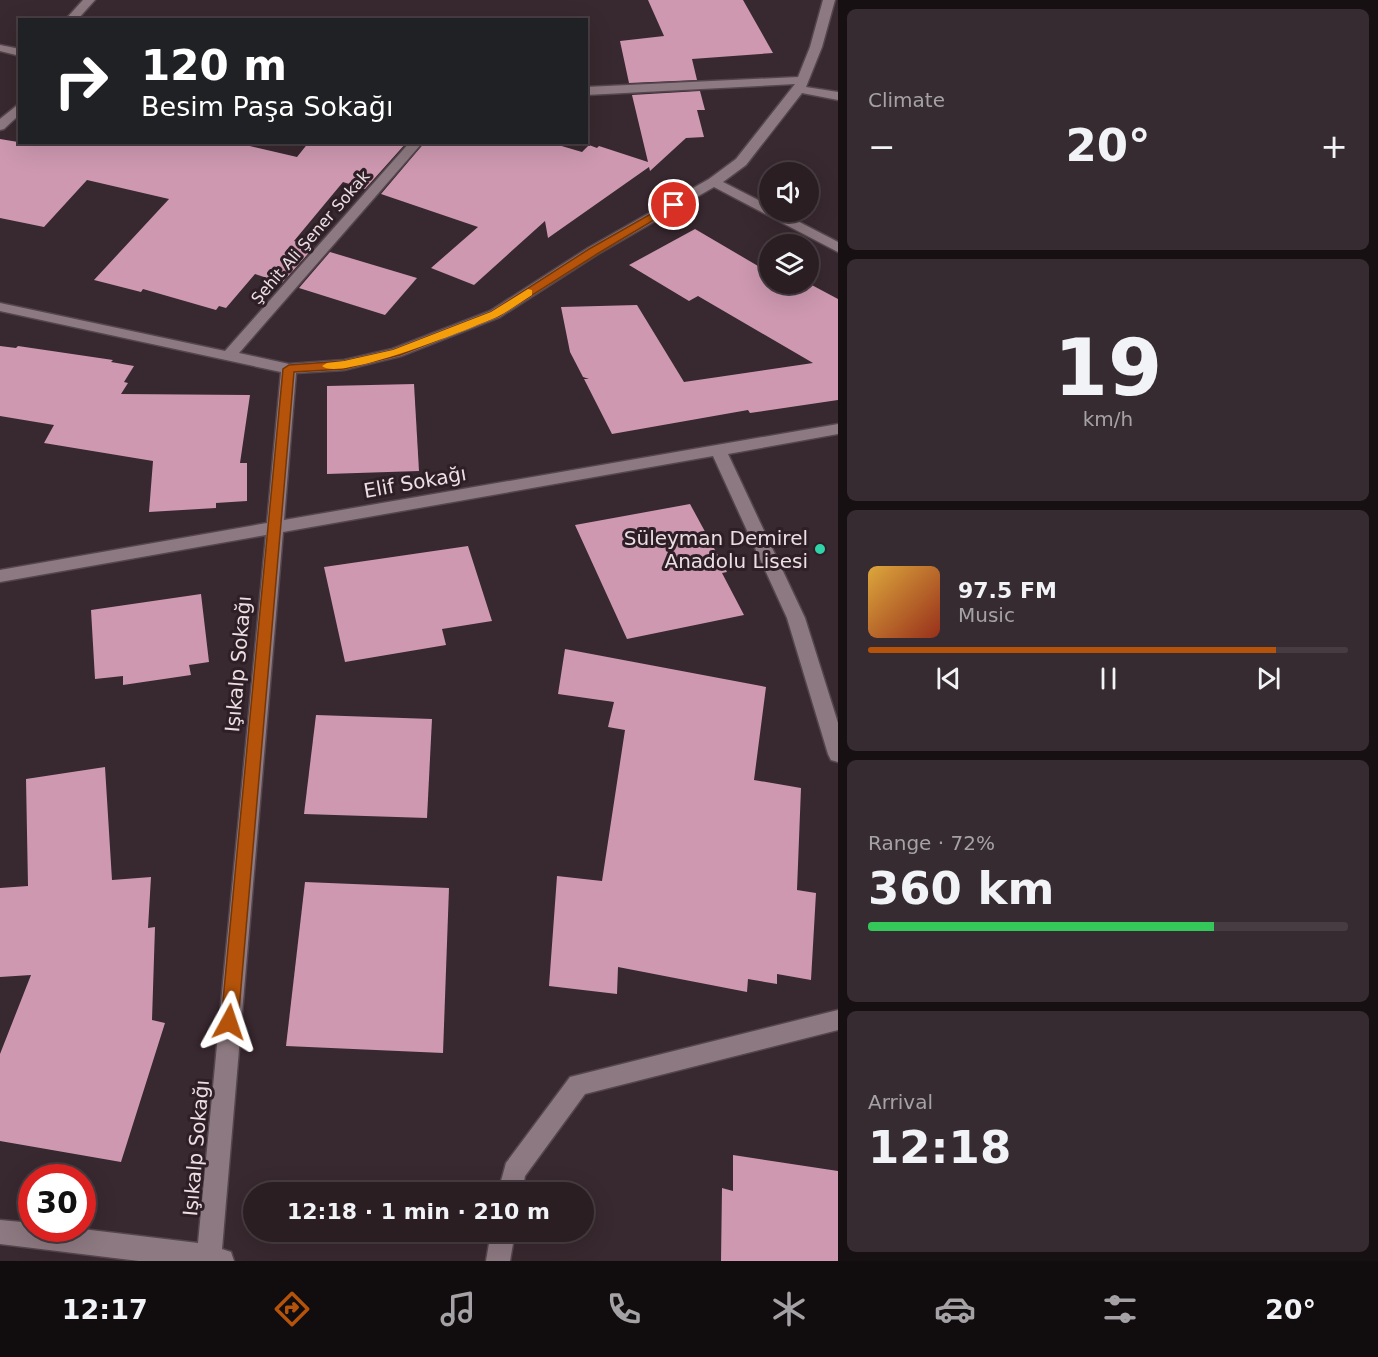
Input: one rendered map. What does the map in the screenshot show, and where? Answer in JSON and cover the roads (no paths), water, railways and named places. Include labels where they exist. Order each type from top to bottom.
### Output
[{"type":"street","points":[[72,18],[89,0]]},
{"type":"street","points":[[0,306],[289,369],[344,365],[396,353],[495,314],[593,251],[714,182],[741,162],[801,85],[816,47],[829,0]]},
{"type":"street","points":[[0,48],[18,52]]},
{"type":"street","points":[[588,91],[801,85],[838,96]]},
{"type":"street","points":[[0,126],[18,109]]},
{"type":"street","name":"Şehit Ali Şener Sokak","points":[[229,355],[415,144]]},
{"type":"street","points":[[714,182],[838,248]]},
{"type":"street","name":"Işıkalp Sokağı","points":[[215,1259],[273,528],[289,369]]},
{"type":"street","name":"Elif Sokağı","points":[[0,576],[838,429]]},
{"type":"street","points":[[718,450],[796,618],[838,754]]},
{"type":"street","points":[[512,1182],[514,1171],[578,1085],[838,1020]]},
{"type":"street","points":[[0,1232],[215,1259]]},
{"type":"street","points":[[498,1261],[501,1242]]},
{"type":"place","name":"Süleyman Demirel Anadolu Lisesi","points":[[820,549]]}]
